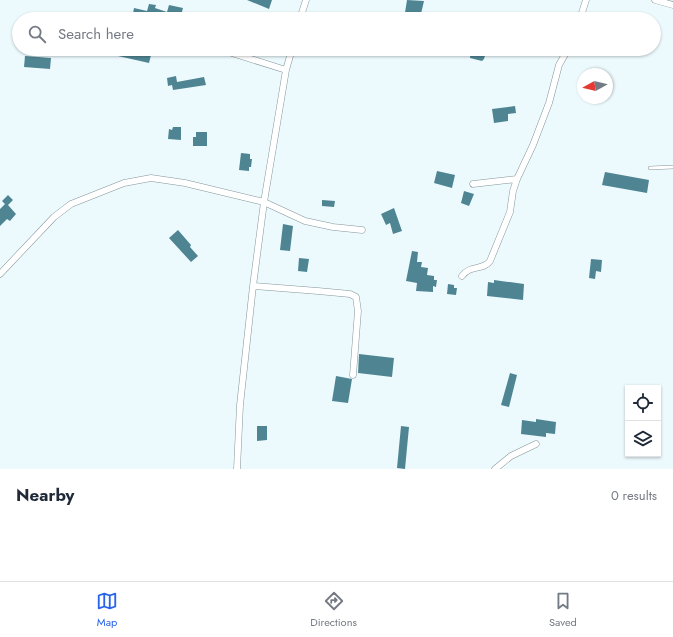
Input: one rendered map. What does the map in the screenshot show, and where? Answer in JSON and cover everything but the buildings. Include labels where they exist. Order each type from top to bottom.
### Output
[{"type":"street","points":[[302,12],[306,0]]},
{"type":"street","points":[[582,12],[586,0]]},
{"type":"street","points":[[655,0],[673,5]]},
{"type":"street","points":[[241,56],[286,70]]},
{"type":"street","points":[[237,469],[240,405],[253,286],[264,202],[286,70],[290,56]]},
{"type":"street","points":[[462,276],[471,268],[484,266],[490,261],[510,212],[513,191],[517,179],[533,145],[549,103],[559,65],[564,56]]},
{"type":"street","points":[[0,274],[61,211],[81,199],[124,183],[151,178],[185,183],[264,202],[305,221],[333,227],[362,230]]},
{"type":"street","points":[[473,184],[517,179]]},
{"type":"street","points":[[253,286],[350,294],[356,297],[358,310],[353,375]]},
{"type":"street","points":[[495,469],[511,456],[536,444]]},
{"type":"lane","points":[[650,168],[673,166]]}]
